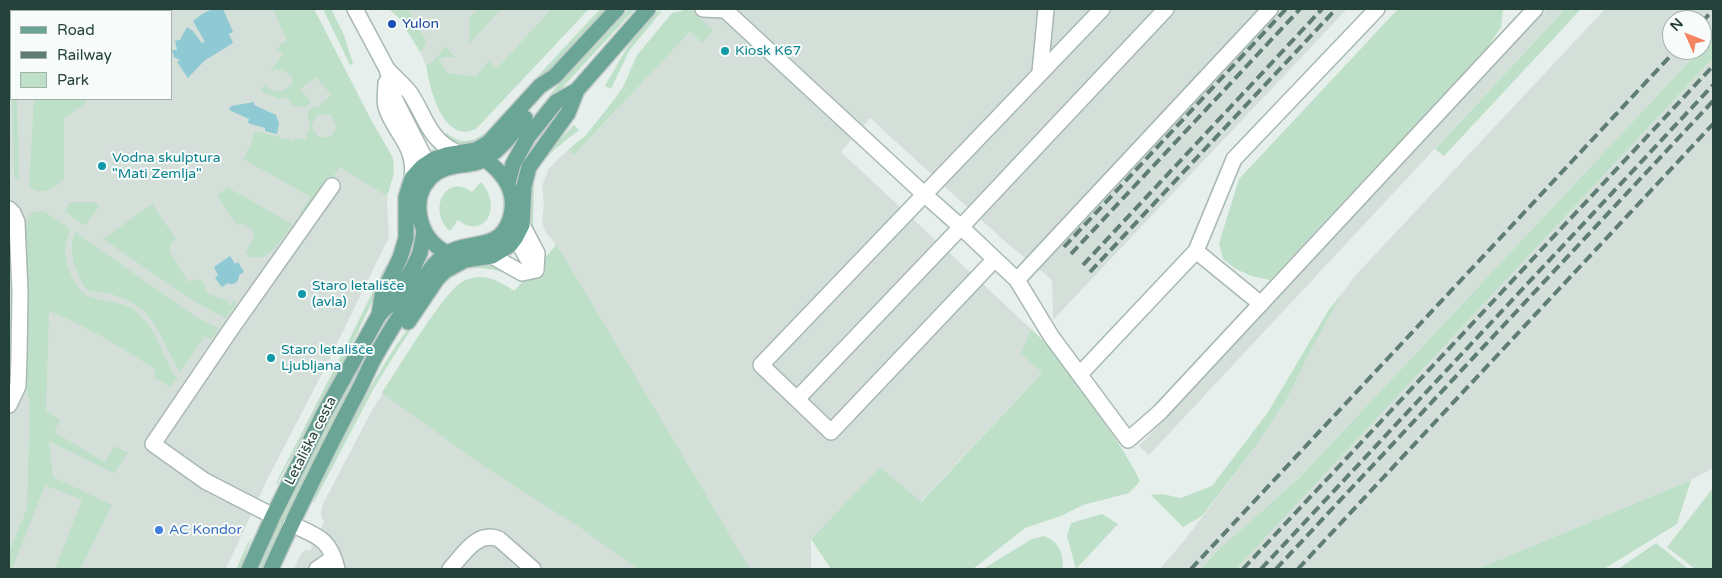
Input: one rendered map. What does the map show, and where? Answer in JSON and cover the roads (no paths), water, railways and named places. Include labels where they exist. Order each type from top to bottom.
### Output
[{"type":"main road","points":[[419,180],[447,168],[486,159],[504,143],[547,93],[556,76],[617,9]]},
{"type":"main road","points":[[508,183],[513,164],[528,137],[556,102],[577,90],[648,9]]},
{"type":"main road","points":[[426,164],[440,157],[481,148],[488,143],[540,86],[556,76]]},
{"type":"main road","points":[[515,229],[529,167],[568,113],[577,90]]},
{"type":"main road","points":[[464,152],[486,159],[501,173],[508,183],[515,229]]},
{"type":"main road","name":"Letališka cesta","points":[[379,315],[382,295],[404,247],[407,232],[406,196],[419,180],[423,186],[419,200],[419,213],[424,232],[434,244],[447,253],[465,260]]},
{"type":"main road","points":[[447,253],[487,244],[504,231],[515,229]]},
{"type":"main road","name":"Letališka cesta","points":[[356,397],[437,279],[455,264],[465,260],[492,256],[502,250],[515,229]]},
{"type":"main road","name":"Letališka cesta","points":[[249,569],[323,415],[379,315],[394,300],[414,266],[420,253],[424,232]]},
{"type":"main road","name":"Letališka cesta","points":[[271,569],[324,455],[356,397],[376,355],[427,274],[447,253]]},
{"type":"street","points":[[355,9],[387,69],[395,100],[417,141],[426,164],[419,180]]},
{"type":"street","points":[[703,9],[730,11],[1016,280],[1051,336],[1128,440],[1160,412],[1261,304],[1520,16],[1535,9]]},
{"type":"street","points":[[1040,72],[1046,9]]},
{"type":"street","points":[[995,259],[831,432],[761,366],[1102,9]]},
{"type":"street","points":[[796,399],[1166,9]]},
{"type":"street","points":[[1016,280],[1270,9]]},
{"type":"street","points":[[1080,374],[1196,251],[1234,159],[1377,9]]},
{"type":"street","points":[[387,69],[410,92],[436,139],[450,149],[464,152]]},
{"type":"street","points":[[387,69],[385,106],[408,147],[419,180]]},
{"type":"street","points":[[273,516],[205,481],[153,444],[332,186]]},
{"type":"street","points":[[9,208],[16,218],[18,227],[20,292],[18,386],[9,405]]},
{"type":"street","points":[[492,256],[522,273],[536,270],[515,229]]},
{"type":"street","points":[[1196,251],[1261,304]]},
{"type":"street","points":[[291,524],[324,540],[335,563],[317,569]]},
{"type":"street","points":[[450,569],[473,542],[483,537],[499,539],[533,569]]},
{"type":"water","points":[[213,9],[223,9],[233,32],[229,34],[233,43],[204,61],[188,78],[177,62],[180,60],[174,57],[172,50],[177,50],[175,41],[180,40],[187,27],[193,31],[202,43],[205,42],[193,21]]},
{"type":"water","points":[[254,102],[254,105],[276,115],[279,124],[277,134],[248,123],[249,119],[229,110],[231,106]]},
{"type":"water","points":[[230,256],[235,264],[238,262],[244,272],[239,275],[236,283],[228,283],[222,287],[215,278],[218,275],[214,267]]},
{"type":"railway","points":[[1064,247],[1286,9]]},
{"type":"railway","points":[[1071,254],[1300,9]]},
{"type":"railway","points":[[1083,265],[1322,9]]},
{"type":"railway","points":[[1090,272],[1336,9]]},
{"type":"railway","points":[[1191,569],[1667,60]]},
{"type":"railway","points":[[1243,569],[1713,66]]},
{"type":"railway","points":[[1261,569],[1713,85]]},
{"type":"railway","points":[[1276,569],[1713,101]]},
{"type":"railway","points":[[1298,569],[1713,124]]},
{"type":"place","name":"Yulon","points":[[392,24]]},
{"type":"place","name":"Kiosk K67","points":[[725,51]]},
{"type":"place","name":"Vodna skulptura \"Mati Zemlja\"","points":[[102,166]]},
{"type":"place","name":"Staro letališče (avla)","points":[[302,294]]},
{"type":"place","name":"Staro letališče Ljubljana","points":[[271,358]]},
{"type":"place","name":"AC Kondor","points":[[159,530]]}]
